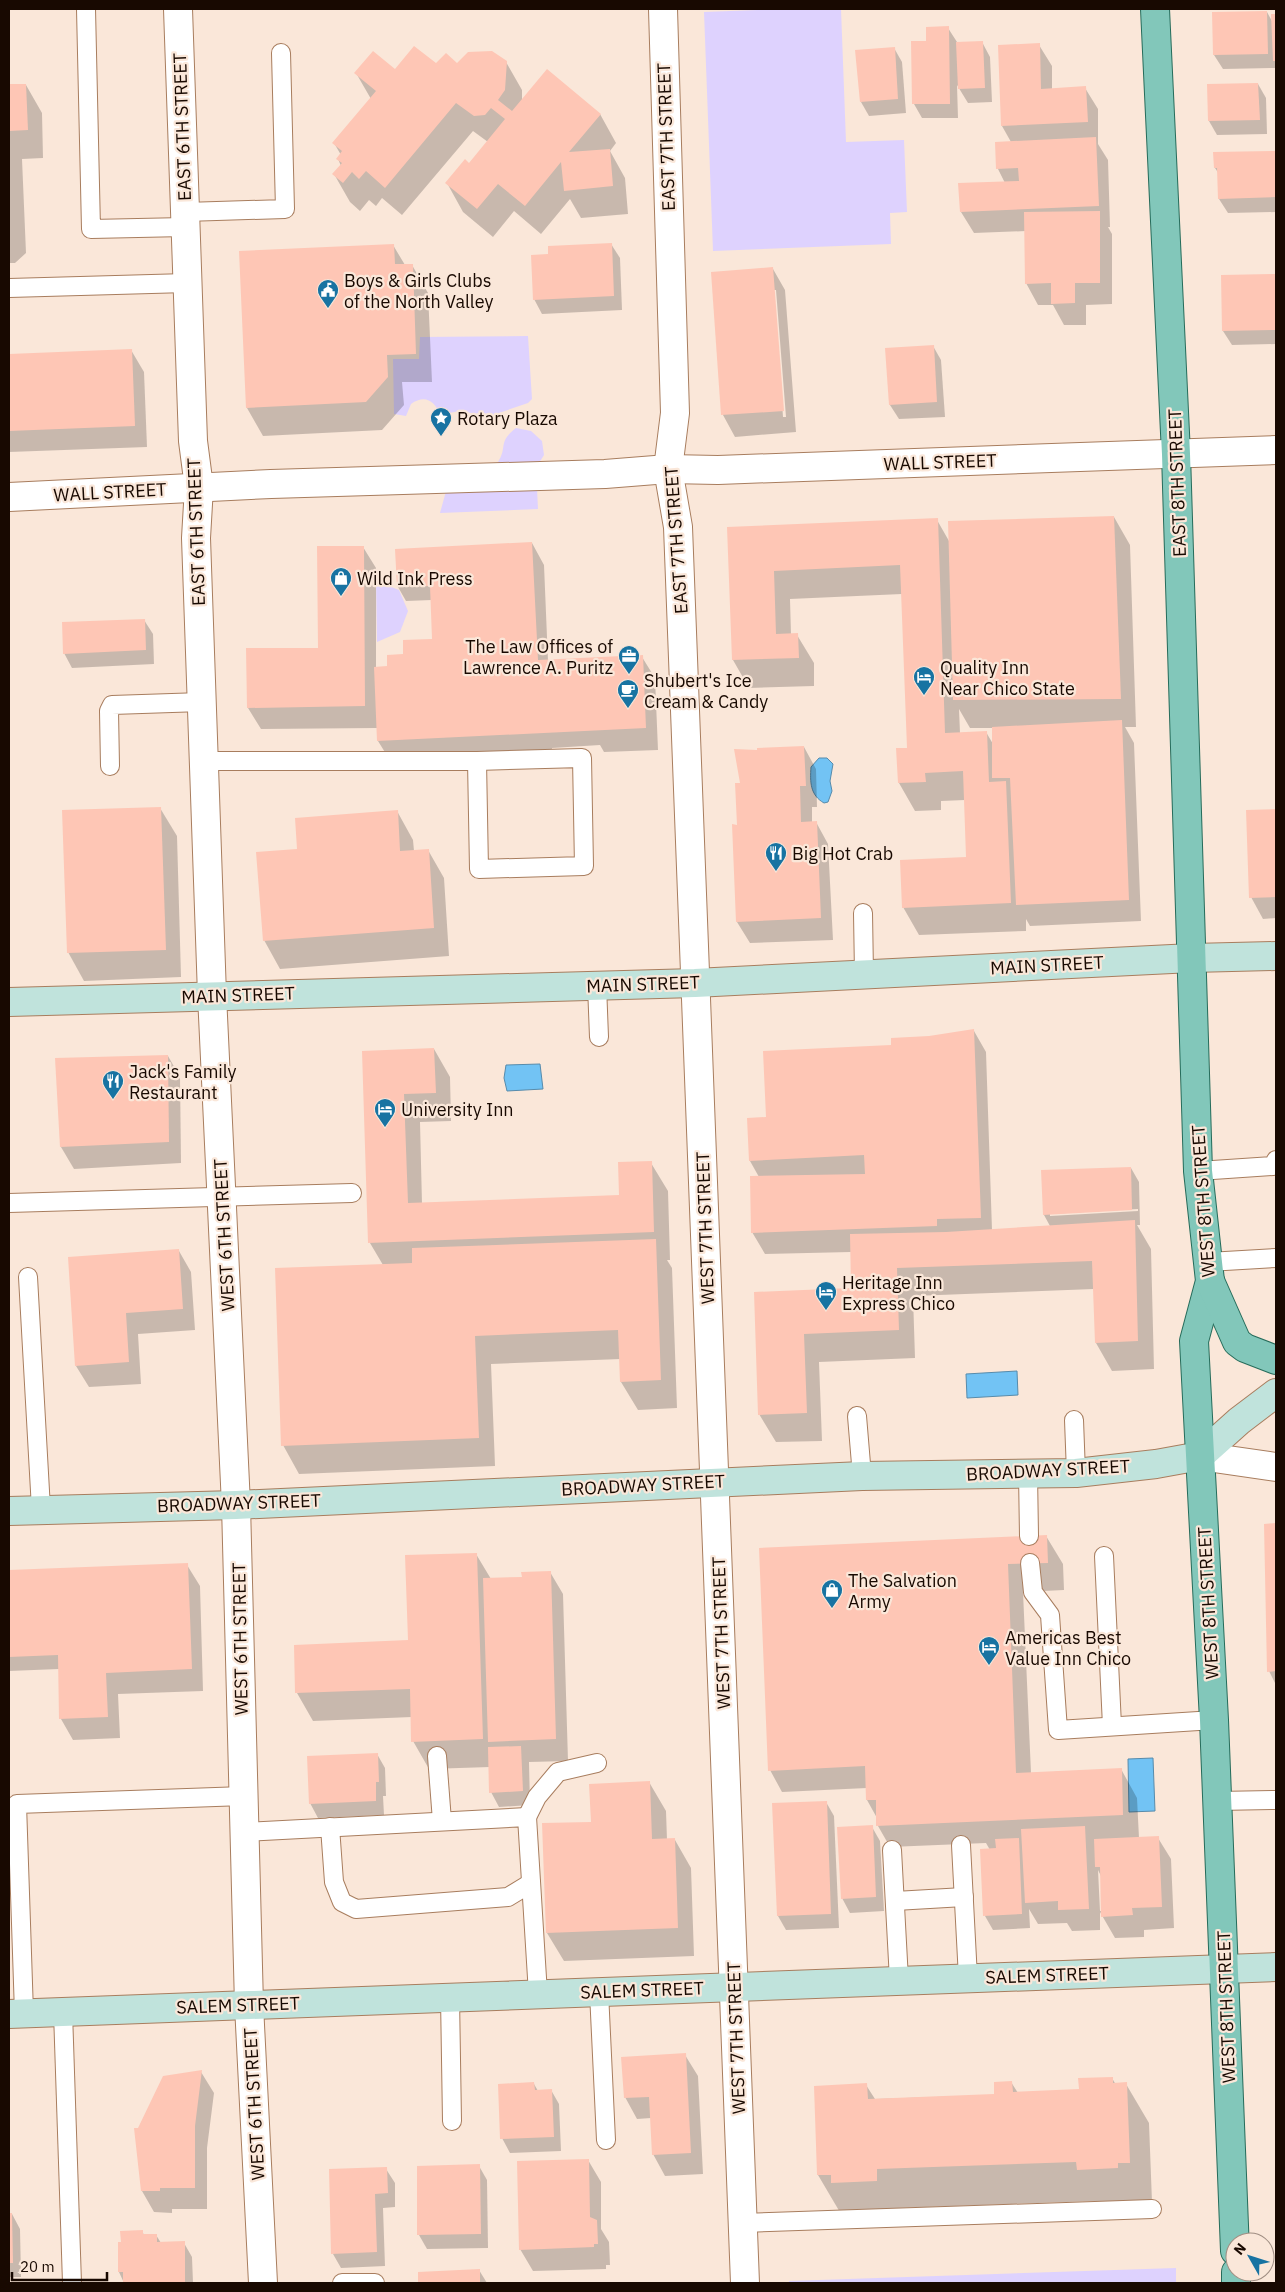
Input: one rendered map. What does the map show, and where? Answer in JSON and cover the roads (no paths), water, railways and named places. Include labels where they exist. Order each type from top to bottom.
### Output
[{"type":"main road","name":"EAST 8TH STREET","points":[[1155,9],[1176,454],[1192,958]]},
{"type":"main road","name":"MAIN STREET","points":[[9,1002],[695,982],[1192,958],[1276,956]]},
{"type":"main road","name":"WEST 8TH STREET","points":[[1192,958],[1198,1171],[1209,1272],[1194,1341],[1214,1720],[1234,2232]]},
{"type":"main road","points":[[1209,1272],[1237,1342],[1245,1348],[1276,1360]]},
{"type":"main road","points":[[1200,1456],[1239,1420],[1276,1393]]},
{"type":"main road","name":"BROADWAY STREET","points":[[9,1511],[236,1505],[862,1476],[1076,1473],[1156,1464],[1200,1456]]},
{"type":"main road","name":"SALEM STREET","points":[[17,2014],[1276,1967]]},
{"type":"street","name":"EAST 6TH STREET","points":[[178,9],[193,441],[199,487],[196,538],[212,995]]},
{"type":"street","name":"EAST 7TH STREET","points":[[662,9],[675,413],[668,469],[678,527],[695,982]]},
{"type":"street","name":"WALL STREET","points":[[9,497],[271,484],[605,474],[668,469],[718,470],[1276,450]]},
{"type":"street","name":"WEST 7TH STREET","points":[[695,982],[716,1482],[745,2283]]},
{"type":"street","name":"WEST 6TH STREET","points":[[212,995],[236,1505],[249,2005],[263,2283]]},
{"type":"street","name":"BROADWAY STREET","points":[[1200,1456],[1276,1467]]},
{"type":"lane","points":[[86,9],[91,229],[286,209],[281,53]]},
{"type":"lane","points":[[9,288],[188,283]]},
{"type":"lane","points":[[110,766],[109,711],[112,705],[202,702]]},
{"type":"lane","points":[[204,761],[477,761],[582,758],[584,866],[479,869],[477,761]]},
{"type":"lane","points":[[863,913],[864,974]]},
{"type":"lane","points":[[597,985],[599,1037]]},
{"type":"lane","points":[[1198,1171],[1273,1166],[1276,1160]]},
{"type":"lane","points":[[9,1203],[352,1193]]},
{"type":"lane","points":[[1209,1272],[1276,1258]]},
{"type":"lane","points":[[28,1277],[41,1509]]},
{"type":"lane","points":[[856,1416],[862,1476]]},
{"type":"lane","points":[[1074,1420],[1076,1473]]},
{"type":"lane","points":[[1028,1473],[1029,1536]]},
{"type":"lane","points":[[1104,1556],[1112,1726]]},
{"type":"lane","points":[[1030,1564],[1033,1592],[1050,1615],[1058,1730],[1214,1720]]},
{"type":"lane","points":[[437,1756],[442,1821]]},
{"type":"lane","points":[[538,1994],[527,1816],[537,1797],[558,1772],[597,1763]]},
{"type":"lane","points":[[17,2014],[18,1804],[244,1796]]},
{"type":"lane","points":[[1217,1801],[1276,1800]]},
{"type":"lane","points":[[245,1832],[527,1816]]},
{"type":"lane","points":[[330,1827],[334,1882],[342,1902],[356,1909],[508,1897],[531,1883]]},
{"type":"lane","points":[[961,1845],[968,1978]]},
{"type":"lane","points":[[892,1850],[899,1980]]},
{"type":"lane","points":[[895,1901],[964,1897]]},
{"type":"lane","points":[[599,1992],[606,2140]]},
{"type":"lane","points":[[450,1998],[452,2121]]},
{"type":"lane","points":[[62,2012],[72,2283]]},
{"type":"lane","points":[[743,2223],[1152,2209]]},
{"type":"lane","points":[[342,2283],[375,2283]]},
{"type":"water","points":[[819,758],[827,758],[833,764],[830,781],[832,791],[828,802],[824,803],[813,792],[811,783],[811,767]]},
{"type":"water","points":[[540,1064],[543,1089],[507,1091],[504,1078],[506,1065]]},
{"type":"water","points":[[1017,1371],[1018,1395],[967,1398],[966,1374]]},
{"type":"water","points":[[1153,1758],[1155,1811],[1129,1812],[1128,1759]]},
{"type":"place","name":"Boys & Girls Clubs of the North Valley","points":[[328,309]]},
{"type":"place","name":"Rotary Plaza","points":[[441,437]]},
{"type":"place","name":"Wild Ink Press","points":[[341,597]]},
{"type":"place","name":"The Law Offices of Lawrence A. Puritz","points":[[629,675]]},
{"type":"place","name":"Quality Inn Near Chico State","points":[[924,696]]},
{"type":"place","name":"Shubert's Ice Cream & Candy","points":[[628,709]]},
{"type":"place","name":"Big Hot Crab","points":[[776,872]]},
{"type":"place","name":"Jack's Family Restaurant","points":[[113,1100]]},
{"type":"place","name":"University Inn","points":[[385,1128]]},
{"type":"place","name":"Heritage Inn Express Chico","points":[[826,1311]]},
{"type":"place","name":"The Salvation Army","points":[[832,1609]]},
{"type":"place","name":"Americas Best Value Inn Chico","points":[[989,1666]]}]
